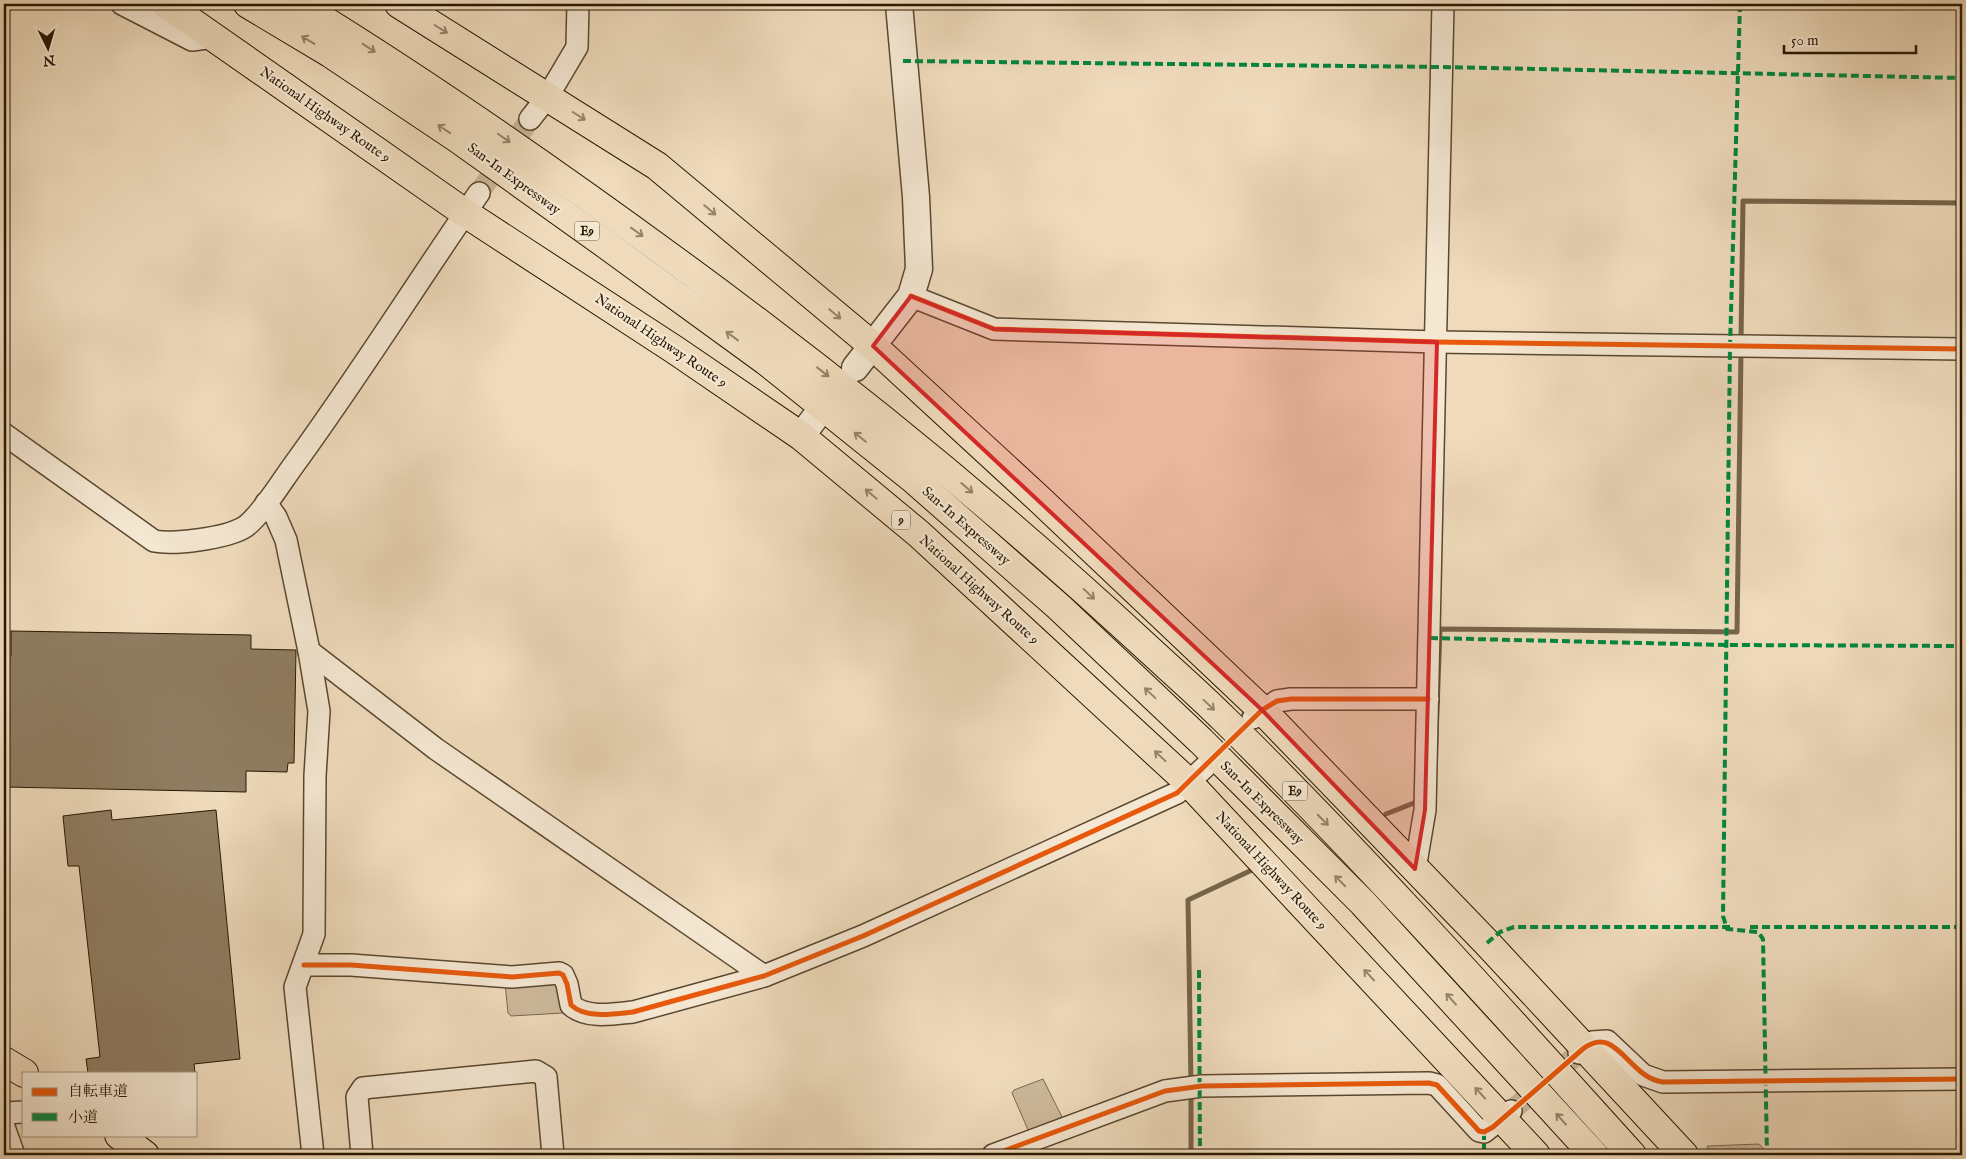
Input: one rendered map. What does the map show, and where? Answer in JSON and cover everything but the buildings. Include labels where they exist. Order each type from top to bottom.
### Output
[{"type":"highway","name":"National Highway Route 9","points":[[166,4],[472,203],[675,350],[808,427],[919,534],[1197,774],[1507,1115],[1536,1155]]},
{"type":"highway","name":"San-In Expressway","points":[[248,4],[330,53],[457,138],[766,361],[912,478],[1059,607],[1201,741],[1362,903],[1594,1155]]},
{"type":"highway","name":"San-In Expressway","points":[[298,4],[473,116],[620,220],[779,337],[930,456],[1078,584],[1223,718],[1379,876],[1632,1155]]},
{"type":"highway","points":[[400,4],[657,166],[873,346],[1038,498],[1415,868],[1581,1050],[1684,1155]]},
{"type":"highway","points":[[4,1061],[22,1072]]},
{"type":"highway","points":[[120,1136],[144,1155]]},
{"type":"street","points":[[122,4],[192,40],[214,36]]},
{"type":"street","points":[[530,119],[548,96],[577,47],[578,4]]},
{"type":"street","points":[[855,368],[912,296],[918,269],[919,246],[899,4]]},
{"type":"street","points":[[1415,868],[1425,810],[1437,342],[1443,4]]},
{"type":"street","points":[[4,434],[154,541],[165,543],[227,534],[245,527],[266,504],[336,408],[472,203]]},
{"type":"street","points":[[912,296],[994,329],[1437,342],[1962,348]]},
{"type":"street","points":[[266,504],[276,517],[286,540],[309,651],[319,711],[315,776],[314,934],[295,987],[313,1155]]},
{"type":"street","points":[[309,651],[436,749],[764,976]]},
{"type":"street","points":[[1257,714],[1277,702],[1291,699],[1428,700]]},
{"type":"street","points":[[304,965],[351,965],[512,977],[559,974],[565,979],[570,1002],[578,1012],[611,1014],[633,1012],[764,976],[863,936],[1177,792],[1197,774]]},
{"type":"street","points":[[1581,1050],[1592,1042],[1607,1041],[1643,1075],[1663,1082],[1962,1079]]},
{"type":"street","points":[[362,1155],[357,1097],[363,1088],[536,1071],[546,1077],[554,1155]]},
{"type":"street","points":[[993,1155],[1165,1091],[1202,1086],[1430,1083],[1437,1086],[1479,1130],[1489,1130],[1507,1115]]},
{"type":"street","points":[[4,1114],[22,1112]]},
{"type":"street","points":[[4,1128],[14,1155]]},
{"type":"highlighted area","points":[[911,296],[994,329],[1437,342],[1425,810],[1415,869],[1262,710],[873,346]]},
{"type":"shaded area","points":[[505,983],[562,984],[563,1013],[511,1016],[508,1013]]},
{"type":"shaded area","points":[[1043,1079],[1062,1117],[1029,1132],[1012,1093],[1014,1090]]},
{"type":"shaded area","points":[[1759,1144],[1764,1149],[1764,1155],[1711,1155],[1707,1146]]},
{"type":"waterway","points":[[1741,341],[1743,201],[1962,203]]},
{"type":"waterway","points":[[1434,791],[1440,629],[1737,632],[1741,352]]},
{"type":"waterway","points":[[1386,814],[1419,801]]},
{"type":"waterway","points":[[1191,1084],[1188,900],[1252,870]]},
{"type":"waterway","points":[[1191,1092],[1191,1155]]},
{"type":"tunnel","points":[[479,193],[530,119]]},
{"type":"tunnel","points":[[1511,1111],[1579,1053]]},
{"type":"marked path","points":[[1740,4],[1730,346],[1723,916],[1727,929],[1758,932],[1763,939],[1767,1155]]},
{"type":"marked path","points":[[903,61],[1442,67],[1962,78]]},
{"type":"marked path","points":[[1430,638],[1726,645],[1962,646]]},
{"type":"marked path","points":[[1487,943],[1500,932],[1514,927],[1730,927]]},
{"type":"marked path","points":[[1750,927],[1962,927]]},
{"type":"marked path","points":[[1199,970],[1200,1155]]},
{"type":"marked path","points":[[1484,1132],[1484,1155]]},
{"type":"cycle path","points":[[911,296],[994,329],[1437,342],[1962,349]]},
{"type":"cycle path","points":[[304,965],[351,965],[512,977],[559,973],[563,975],[567,984],[571,1005],[577,1009],[600,1015],[633,1012],[764,976],[863,936],[1177,793],[1262,710],[1277,701],[1291,699],[1428,699]]},
{"type":"cycle path","points":[[993,1155],[1165,1091],[1202,1086],[1429,1083],[1437,1085],[1479,1131],[1484,1132],[1493,1127],[1584,1048],[1595,1042],[1605,1043],[1614,1047],[1641,1072],[1663,1082],[1962,1079]]}]
